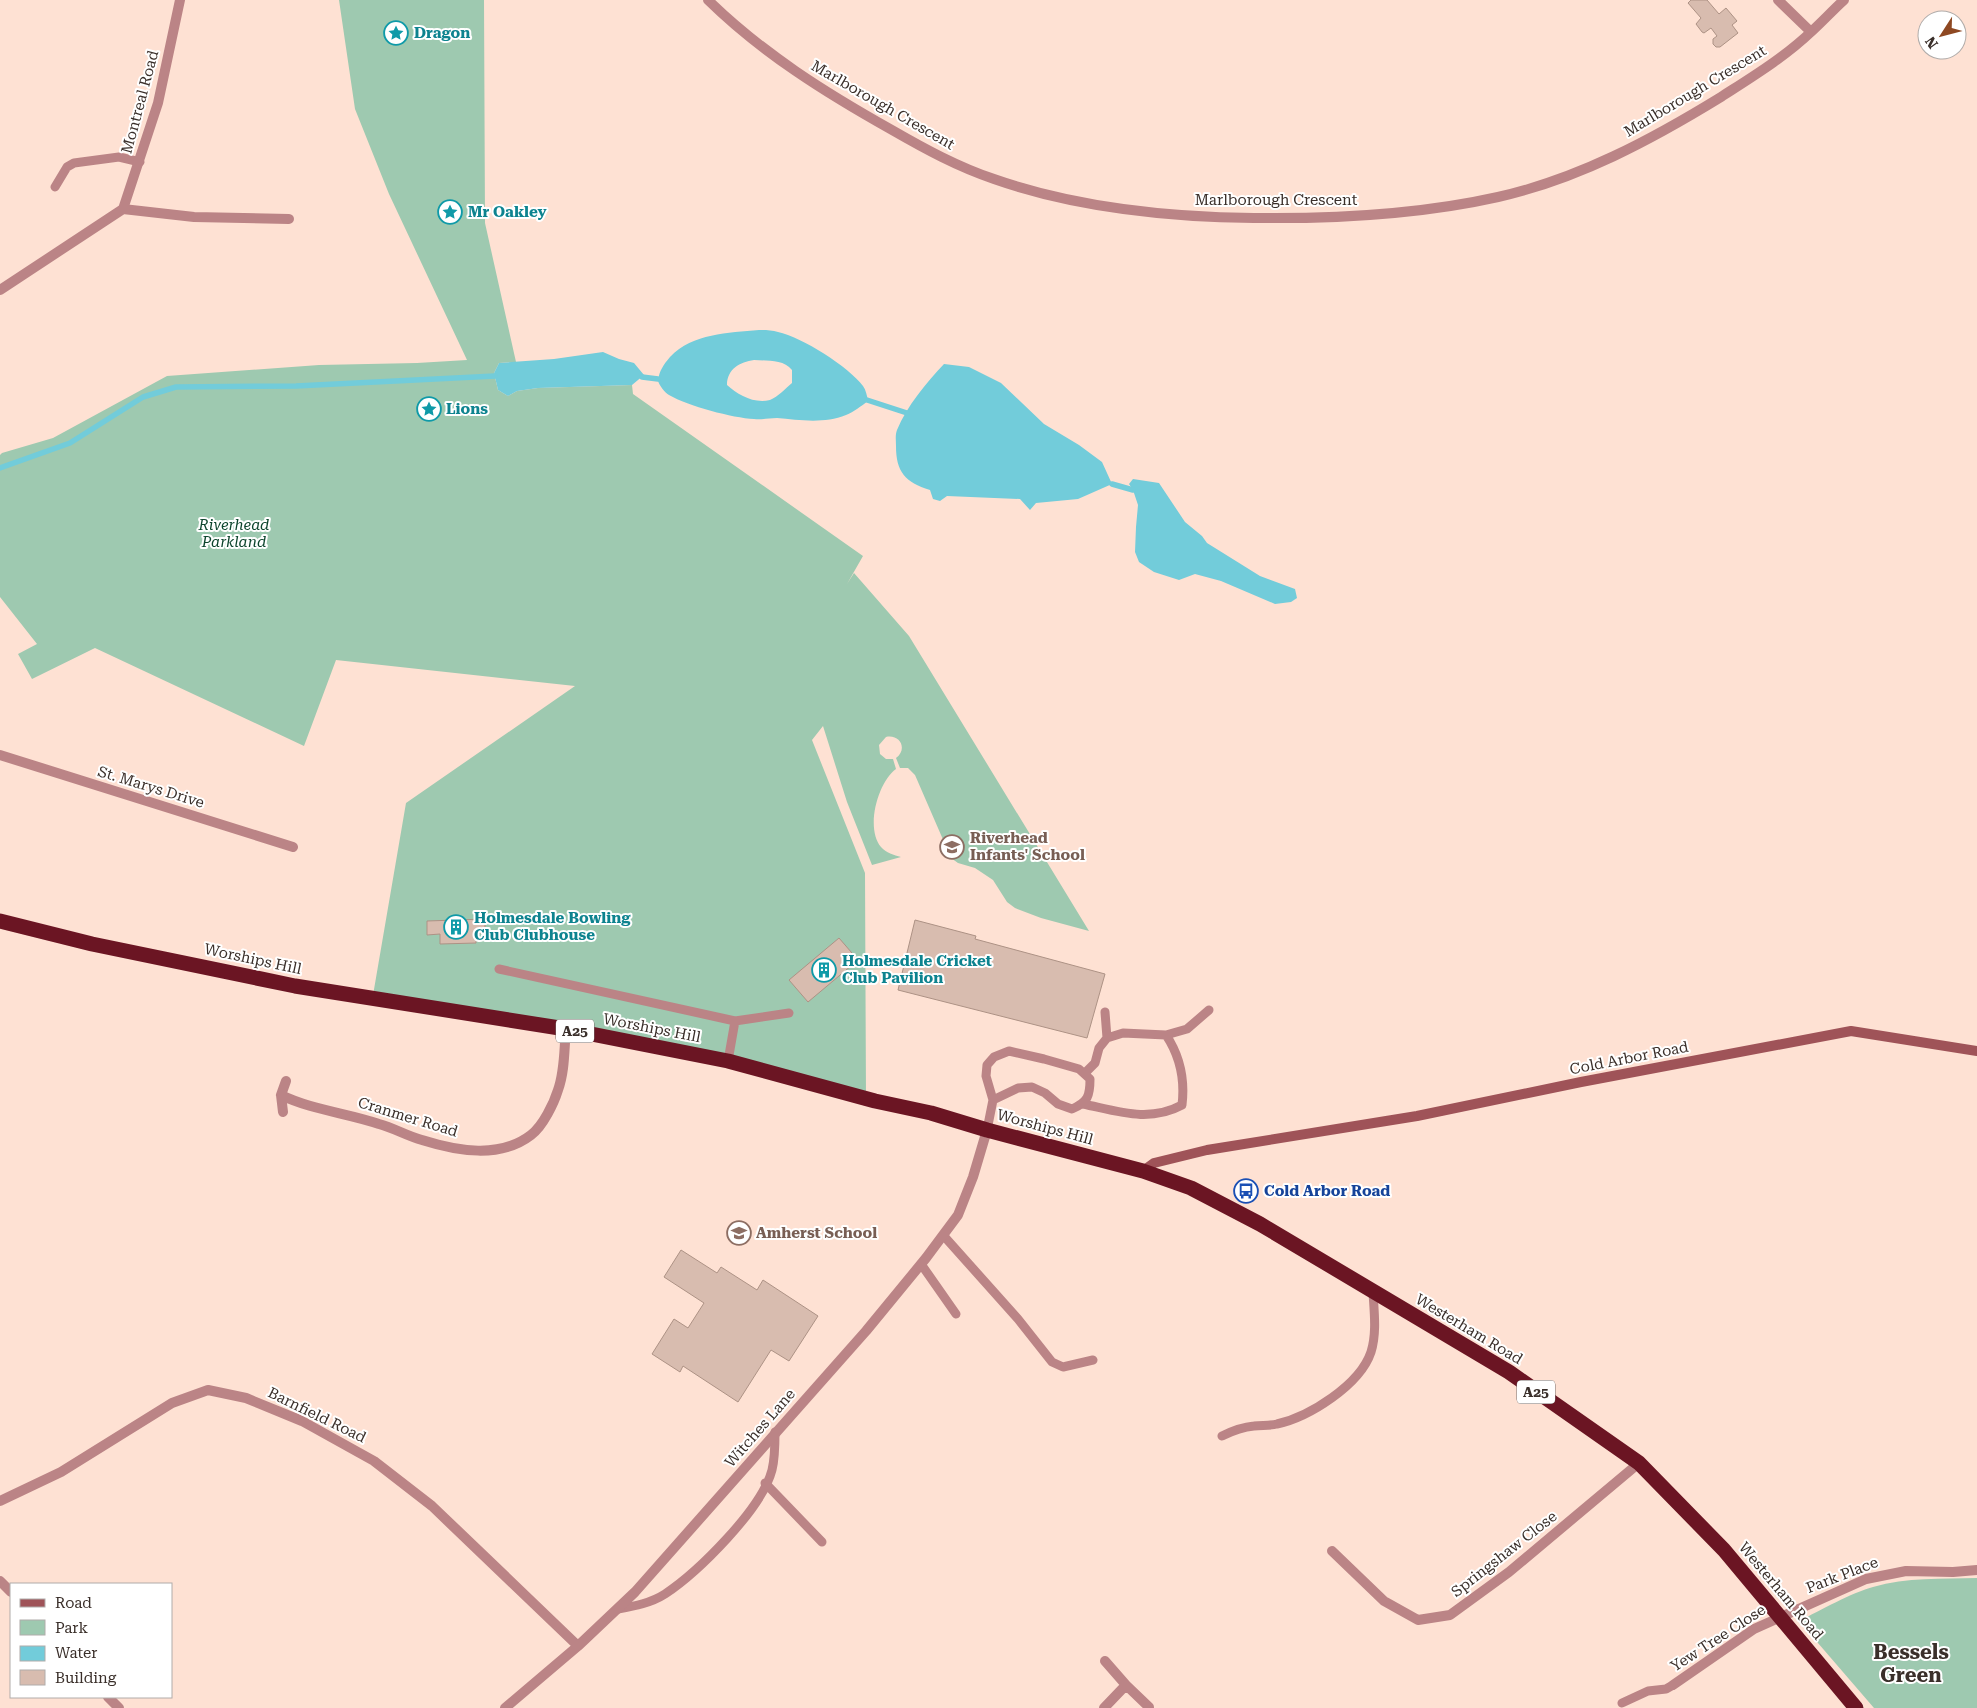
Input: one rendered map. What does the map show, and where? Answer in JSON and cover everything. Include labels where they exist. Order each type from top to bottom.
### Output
[{"type":"highway","name":"Worships Hill","points":[[0,921],[92,944],[295,986],[566,1029],[728,1061],[875,1101],[931,1113],[987,1130],[1143,1171]]},
{"type":"highway","name":"Westerham Road","points":[[1143,1171],[1190,1188],[1260,1224],[1508,1372],[1639,1463],[1724,1550],[1856,1708]]},
{"type":"main road","name":"Cold Arbor Road","points":[[1143,1171],[1154,1163],[1207,1150],[1417,1116],[1581,1082],[1851,1031],[1977,1051]]},
{"type":"street","name":"Montreal Road","points":[[123,209],[158,103],[180,0]]},
{"type":"street","name":"Marlborough Crescent","points":[[708,0],[729,21],[778,60],[808,80],[932,153],[964,168],[995,180],[1073,201],[1171,214],[1236,218],[1330,217],[1426,210],[1501,196],[1568,176],[1620,154],[1673,126],[1767,67],[1811,32],[1844,0]]},
{"type":"street","points":[[1778,0],[1811,32]]},
{"type":"street","points":[[0,290],[123,209],[194,217],[289,219]]},
{"type":"street","name":"St. Marys Drive","points":[[0,755],[293,847]]},
{"type":"street","name":"Cranmer Road","points":[[281,1095],[297,1103],[379,1123],[422,1140],[471,1151],[505,1148],[532,1134],[548,1114],[559,1088],[566,1029]]},
{"type":"street","points":[[283,1112],[281,1095],[286,1081]]},
{"type":"street","name":"Witches Lane","points":[[505,1708],[618,1609],[756,1457],[775,1432],[866,1331],[958,1215],[973,1177],[987,1130]]},
{"type":"street","name":"Barnfield Road","points":[[0,1501],[61,1472],[172,1402],[208,1390],[246,1398],[302,1421],[374,1461],[432,1506],[578,1646]]},
{"type":"street","name":"Springshaw Close","points":[[1332,1551],[1384,1601],[1418,1620],[1450,1615],[1509,1572],[1639,1463]]},
{"type":"street","name":"Park Place","points":[[1780,1616],[1866,1579],[1886,1574],[1906,1571],[1953,1572],[1977,1570]]},
{"type":"street","points":[[0,1581],[10,1591]]},
{"type":"street","name":"Yew Tree Close","points":[[1673,1685],[1754,1629],[1780,1616]]},
{"type":"street","points":[[1105,1661],[1149,1707]]},
{"type":"street","points":[[1104,1708],[1126,1685]]},
{"type":"street","points":[[109,1698],[119,1708]]},
{"type":"lane","points":[[55,187],[68,167],[74,163],[119,157],[140,162]]},
{"type":"lane","points":[[499,969],[735,1021],[789,1013]]},
{"type":"lane","points":[[1085,1073],[1095,1062],[1100,1048],[1107,1038],[1123,1033],[1166,1035],[1187,1029],[1209,1010]]},
{"type":"lane","points":[[1104,1012],[1107,1038]]},
{"type":"lane","points":[[728,1061],[735,1021]]},
{"type":"lane","points":[[1083,1104],[1130,1115],[1153,1115],[1182,1105],[1184,1089],[1181,1068],[1174,1047],[1166,1035]]},
{"type":"lane","points":[[987,1130],[993,1100],[986,1076],[987,1065],[994,1057],[1009,1051],[1044,1059],[1078,1069],[1090,1079],[1090,1093],[1083,1104],[1072,1109],[1058,1104],[1045,1093],[1032,1087],[1018,1088],[993,1100]]},
{"type":"lane","points":[[943,1235],[1018,1319],[1052,1362],[1063,1367],[1093,1360]]},
{"type":"lane","points":[[921,1264],[956,1314]]},
{"type":"lane","points":[[1222,1436],[1242,1427],[1276,1425],[1295,1419],[1314,1410],[1343,1389],[1363,1367],[1370,1354],[1374,1338],[1373,1292]]},
{"type":"lane","points":[[618,1609],[654,1600],[665,1594],[716,1551],[742,1520],[771,1472],[775,1432]]},
{"type":"lane","points":[[765,1483],[822,1542]]},
{"type":"lane","points":[[1622,1703],[1648,1691],[1666,1689],[1673,1685]]},
{"type":"green space","name":"Riverhead Parkland","points":[[339,0],[484,0],[485,223],[516,362],[499,363],[494,373],[498,390],[508,396],[517,391],[538,388],[632,385],[633,394],[863,556],[847,584],[854,573],[909,636],[1089,931],[1041,918],[1015,908],[1007,902],[993,880],[975,868],[958,863],[951,858],[915,775],[908,768],[900,768],[896,758],[900,754],[901,743],[891,737],[886,737],[879,745],[880,754],[886,759],[893,759],[896,769],[890,775],[879,794],[874,817],[874,829],[876,839],[881,847],[893,855],[901,857],[872,865],[847,802],[823,726],[812,740],[865,873],[866,1101],[719,1059],[372,1001],[406,803],[575,686],[336,660],[304,746],[95,648],[32,679],[18,654],[37,644],[0,597],[0,455],[2,453],[53,438],[167,376],[319,365],[467,360],[389,194],[355,109]]},
{"type":"green space","name":"Bessels Green","points":[[1977,1578],[1977,1708],[1874,1708],[1799,1621],[1855,1593],[1873,1587],[1925,1579]]},
{"type":"water","points":[[761,330],[776,331],[812,346],[856,378],[864,388],[868,401],[849,414],[829,420],[757,419],[735,416],[699,407],[669,395],[661,387],[658,381],[664,365],[679,349],[689,343],[711,336]],"holes":[[[754,360],[779,362],[788,366],[792,370],[792,383],[779,395],[764,401],[747,398],[727,385],[729,375],[735,367]]]},
{"type":"water","points":[[603,352],[634,363],[644,375],[632,385],[538,388],[517,391],[508,396],[498,390],[494,373],[499,363],[554,359]]},
{"type":"water","points":[[944,364],[969,367],[1001,383],[1044,424],[1079,445],[1102,462],[1112,484],[1078,499],[1036,503],[1030,510],[1020,499],[947,496],[940,501],[933,499],[930,490],[908,479],[900,469],[896,455],[896,436],[901,421],[912,404]]},
{"type":"water","points":[[1133,479],[1159,483],[1185,522],[1202,536],[1207,543],[1260,576],[1295,589],[1297,598],[1291,602],[1275,604],[1221,581],[1195,574],[1179,580],[1154,572],[1139,562],[1135,552],[1138,505],[1129,484]]},
{"type":"building","points":[[1691,0],[1707,0],[1719,14],[1726,8],[1737,21],[1732,25],[1738,33],[1720,47],[1716,47],[1713,44],[1713,39],[1717,36],[1711,28],[1704,33],[1696,24],[1701,18],[1688,3]]},
{"type":"building","name":"Holmesdale Bowling Club Clubhouse","points":[[485,919],[485,933],[476,934],[476,943],[440,944],[440,934],[427,935],[427,921]]},
{"type":"building","points":[[915,920],[976,936],[975,939],[1105,974],[1087,1038],[898,990]]},
{"type":"building","name":"Holmesdale Cricket Club Pavilion","points":[[839,938],[858,960],[808,1002],[789,980]]},
{"type":"building","name":"Amherst School","points":[[681,1250],[717,1273],[721,1267],[757,1290],[763,1280],[818,1316],[789,1361],[771,1350],[738,1402],[683,1366],[680,1372],[652,1354],[674,1319],[688,1328],[704,1303],[664,1277]]},
{"type":"waterway","points":[[0,468],[70,443],[143,397],[176,387],[296,386],[495,376]]},
{"type":"waterway","points":[[642,377],[658,379]]},
{"type":"waterway","points":[[867,400],[907,413]]},
{"type":"waterway","points":[[1112,484],[1133,490]]},
{"type":"place","name":"Dragon","points":[[396,33]]},
{"type":"place","name":"Mr Oakley","points":[[450,212]]},
{"type":"place","name":"Lions","points":[[429,409]]},
{"type":"place","name":"Riverhead Infants' School","points":[[952,847]]},
{"type":"place","name":"Holmesdale Bowling Club Clubhouse","points":[[456,927]]},
{"type":"place","name":"Holmesdale Cricket Club Pavilion","points":[[824,970]]},
{"type":"place","name":"Cold Arbor Road","points":[[1246,1191]]},
{"type":"place","name":"Amherst School","points":[[739,1233]]},
{"type":"district","name":"Bessels Green","points":[[1911,1664]]}]
